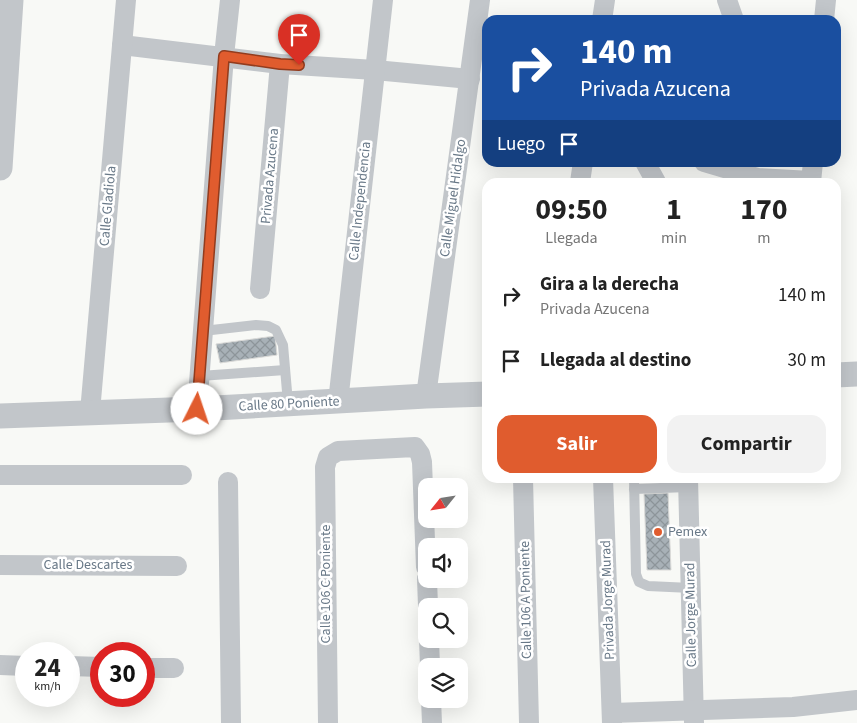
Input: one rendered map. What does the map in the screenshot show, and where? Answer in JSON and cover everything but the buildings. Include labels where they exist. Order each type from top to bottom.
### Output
[{"type":"street","points":[[0,157],[4,46],[12,0]]},
{"type":"street","name":"Calle Gladiola","points":[[90,412],[126,0]]},
{"type":"street","points":[[197,409],[230,0]]},
{"type":"street","name":"Calle Independencia","points":[[338,402],[382,0]]},
{"type":"street","name":"Calle Miguel Hidalgo","points":[[426,396],[476,72],[480,0]]},
{"type":"street","points":[[603,15],[605,0]]},
{"type":"street","points":[[727,0],[732,15]]},
{"type":"street","points":[[824,15],[826,0]]},
{"type":"street","points":[[122,45],[280,64],[375,70],[476,72]]},
{"type":"street","name":"Privada Azucena","points":[[260,289],[280,64]]},
{"type":"street","points":[[719,167],[751,178]]},
{"type":"street","points":[[779,178],[812,175]]},
{"type":"street","points":[[841,376],[857,374]]},
{"type":"street","name":"Calle 80 Poniente","points":[[0,416],[197,409],[482,394]]},
{"type":"street","name":"Calle 106 C Poniente","points":[[328,723],[325,467],[328,457],[338,451],[415,447],[420,454],[422,462],[425,538]]},
{"type":"street","points":[[0,475],[182,475]]},
{"type":"street","points":[[228,482],[231,723]]},
{"type":"street","name":"Calle 106 A Poniente","points":[[523,483],[529,723]]},
{"type":"street","name":"Privada Jorge Murad","points":[[603,483],[612,718]]},
{"type":"street","name":"Calle Jorge Murad","points":[[688,483],[694,717]]},
{"type":"street","name":"Calle Descartes","points":[[0,565],[177,566]]},
{"type":"street","points":[[0,665],[15,666]]},
{"type":"street","points":[[155,668],[174,668]]},
{"type":"street","points":[[612,718],[793,715],[857,700]]},
{"type":"street","points":[[431,708],[432,723]]},
{"type":"lane","points":[[203,331],[256,325],[268,326],[276,330],[283,345],[288,404]]},
{"type":"lane","points":[[200,376],[285,370]]},
{"type":"lane","points":[[634,483],[636,574],[639,582],[648,586],[691,588]]},
{"type":"lane","points":[[634,489],[680,483]]},
{"type":"place","name":"Pemex","points":[[658,532]]},
{"type":"route","points":[[197,409],[224,56],[299,65]]}]
